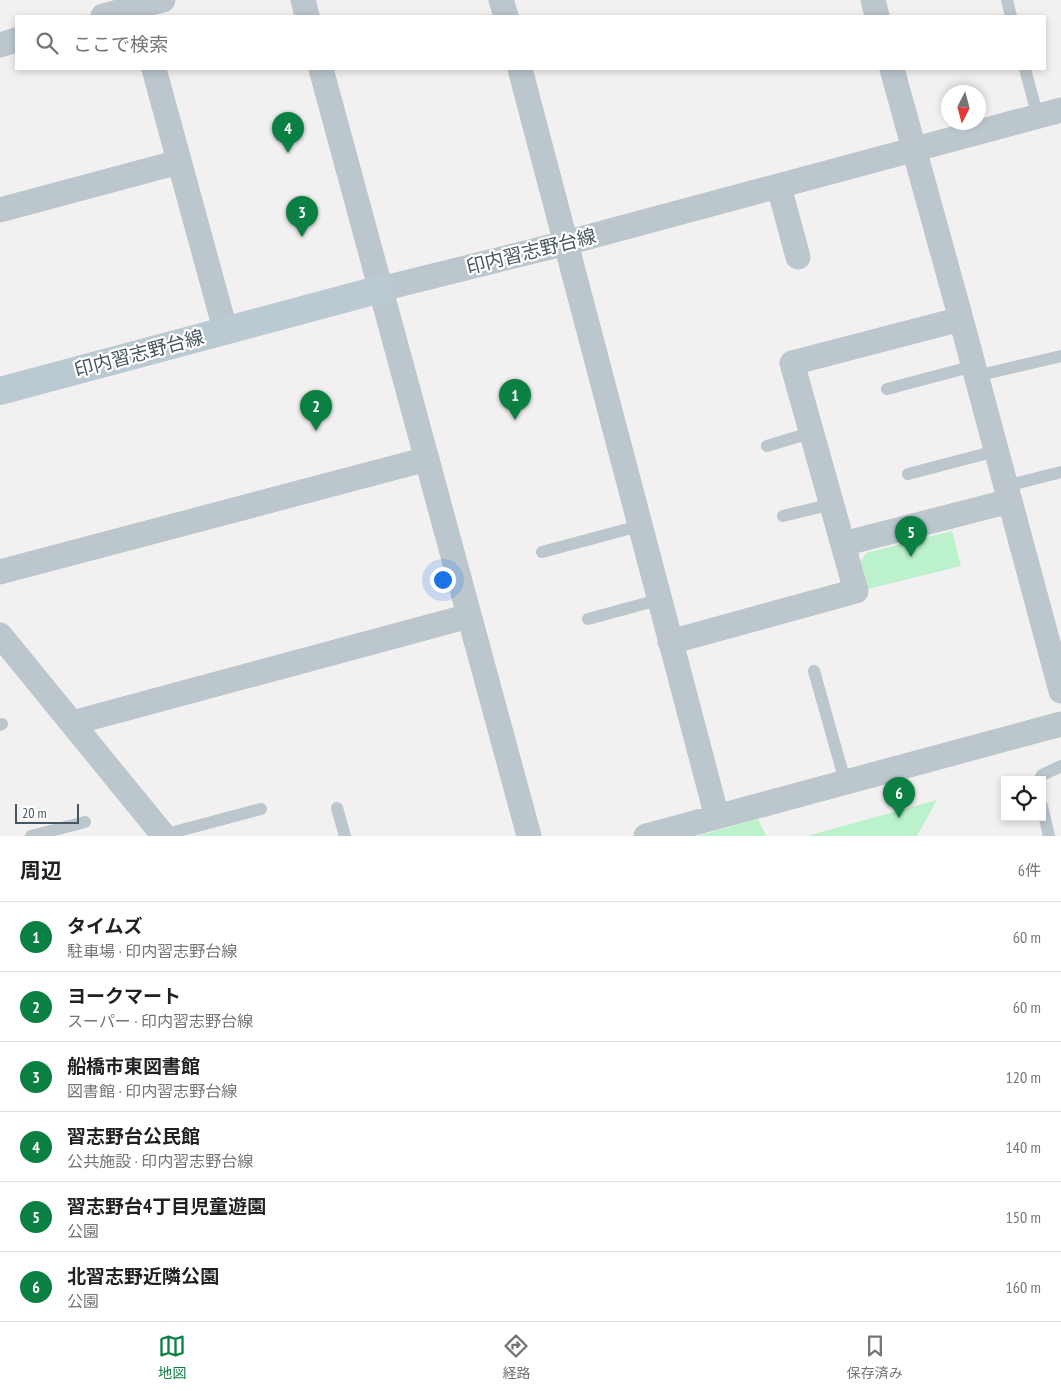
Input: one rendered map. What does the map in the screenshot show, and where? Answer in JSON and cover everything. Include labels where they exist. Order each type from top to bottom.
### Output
[{"type":"street","points":[[107,15],[163,0]]},
{"type":"street","points":[[303,0],[307,15]]},
{"type":"street","points":[[501,0],[506,15]]},
{"type":"street","points":[[873,0],[878,15]]},
{"type":"street","points":[[0,45],[15,40]]},
{"type":"street","points":[[154,70],[224,329]]},
{"type":"street","points":[[321,70],[529,836]]},
{"type":"street","points":[[520,70],[658,600],[717,817]]},
{"type":"street","points":[[892,70],[1061,691]]},
{"type":"street","name":"印内習志野台線","points":[[0,390],[224,329],[566,243],[1049,114]]},
{"type":"street","points":[[0,210],[179,162]]},
{"type":"street","points":[[779,187],[798,257]]},
{"type":"street","points":[[670,642],[856,591],[792,362],[961,319]]},
{"type":"street","points":[[0,572],[427,459]]},
{"type":"street","points":[[843,544],[1008,494]]},
{"type":"street","points":[[72,723],[469,616]]},
{"type":"street","points":[[0,635],[164,835]]},
{"type":"street","points":[[646,836],[1061,724]]},
{"type":"lane","points":[[1007,0],[1011,15]]},
{"type":"lane","points":[[1026,70],[1049,114]]},
{"type":"lane","points":[[887,389],[1061,356]]},
{"type":"lane","points":[[767,446],[813,432]]},
{"type":"lane","points":[[908,474],[996,451]]},
{"type":"lane","points":[[1008,494],[1061,472]]},
{"type":"lane","points":[[783,516],[832,504]]},
{"type":"lane","points":[[542,552],[639,526]]},
{"type":"lane","points":[[588,619],[658,600]]},
{"type":"lane","points":[[814,671],[845,781]]},
{"type":"lane","points":[[1041,776],[1061,766]]},
{"type":"lane","points":[[337,808],[345,836]]},
{"type":"lane","points":[[164,835],[261,809]]},
{"type":"lane","points":[[1046,821],[1049,836]]},
{"type":"lane","points":[[31,836],[85,822]]},
{"type":"green space","points":[[952,531],[961,566],[868,589],[861,561],[866,553]]},
{"type":"green space","points":[[937,800],[917,836],[807,836]]},
{"type":"green space","points":[[758,819],[766,836],[697,836]]},
{"type":"place","name":"習志野台公民館","points":[[288,153]]},
{"type":"place","name":"船橋市東図書館","points":[[302,237]]},
{"type":"place","name":"タイムズ","points":[[515,420]]},
{"type":"place","name":"ヨークマート","points":[[316,431]]},
{"type":"place","name":"習志野台4丁目児童遊園","points":[[911,557]]},
{"type":"place","name":"北習志野近隣公園","points":[[899,818]]}]
